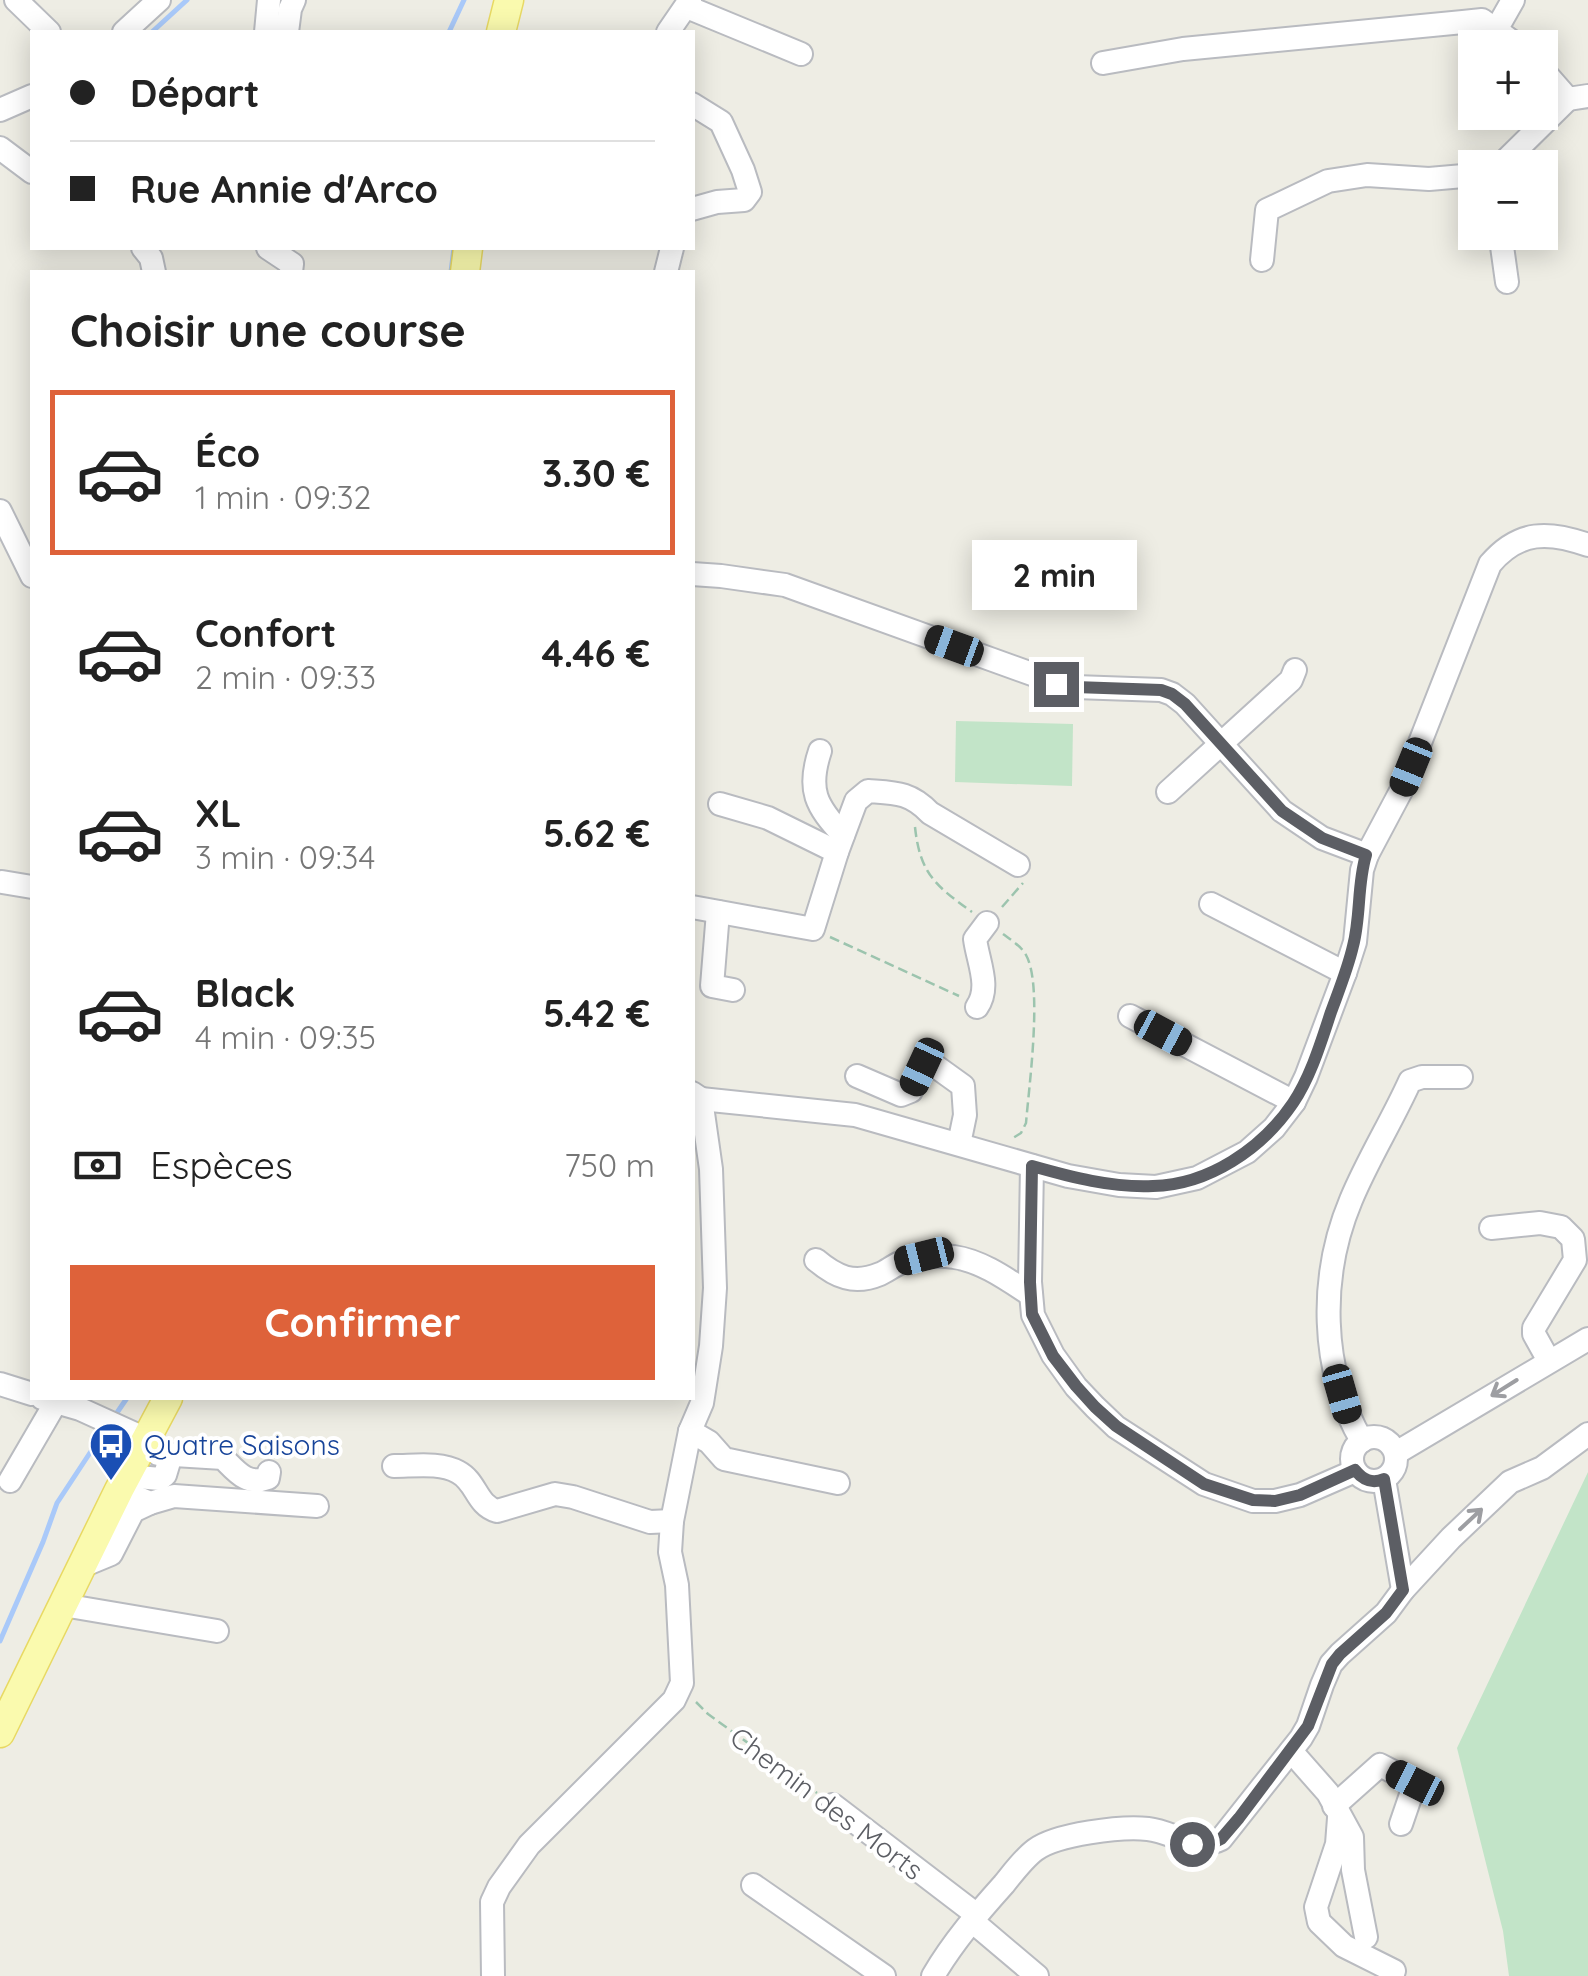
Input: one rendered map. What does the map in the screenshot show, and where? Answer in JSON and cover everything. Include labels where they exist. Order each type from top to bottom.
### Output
[{"type":"main road","points":[[501,30],[509,0]]},
{"type":"main road","points":[[0,1733],[123,1483],[149,1444],[167,1400]]},
{"type":"street","points":[[16,0],[47,30]]},
{"type":"street","points":[[126,30],[159,0]]},
{"type":"street","points":[[266,30],[269,0]]},
{"type":"street","points":[[287,30],[294,0]]},
{"type":"street","points":[[1468,0],[1496,30]]},
{"type":"street","points":[[1103,63],[1183,49],[1489,25],[1514,0]]},
{"type":"street","points":[[669,30],[688,3],[801,54]]},
{"type":"street","points":[[1519,150],[1578,98],[1558,81]]},
{"type":"street","points":[[0,110],[30,97]]},
{"type":"street","points":[[695,106],[720,122],[750,192],[744,200],[695,208]]},
{"type":"street","points":[[0,148],[30,170]]},
{"type":"street","points":[[1262,260],[1266,210],[1328,181],[1367,175],[1458,176]]},
{"type":"street","points":[[271,250],[292,264],[291,270]]},
{"type":"street","points":[[1503,250],[1507,282]]},
{"type":"street","points":[[0,511],[30,572]]},
{"type":"street","points":[[493,1976],[492,1902],[498,1887],[529,1845],[674,1700],[681,1686],[677,1585],[670,1552],[672,1521],[690,1431],[702,1403],[715,1288],[711,1168],[697,1096],[855,1115],[1068,1176],[1119,1186],[1156,1186],[1197,1178],[1248,1152],[1274,1128],[1294,1102],[1306,1077],[1354,942],[1366,855],[1402,791],[1490,564],[1513,542],[1537,536],[1558,535],[1588,545]]},
{"type":"street","points":[[695,574],[785,585],[1056,684],[1161,690],[1172,694],[1282,811],[1322,838],[1366,855]]},
{"type":"street","points":[[1168,792],[1291,680],[1294,670]]},
{"type":"street","points":[[820,751],[814,768],[814,791],[817,804],[840,844]]},
{"type":"street","points":[[919,801],[926,778]]},
{"type":"street","points":[[695,908],[814,929],[856,801],[868,791],[906,794],[930,813],[1018,865]]},
{"type":"street","points":[[720,804],[840,844]]},
{"type":"street","points":[[2,882],[30,887]]},
{"type":"street","points":[[1211,904],[1345,974]]},
{"type":"street","points":[[718,912],[712,986],[733,990]]},
{"type":"street","points":[[967,1002],[983,999],[985,984],[976,940],[987,923]]},
{"type":"street","points":[[1130,1016],[1294,1102]]},
{"type":"street","points":[[858,1076],[901,1094],[911,1092],[922,1067],[931,1063],[963,1086],[965,1115],[959,1144]]},
{"type":"street","points":[[1362,1441],[1349,1418],[1334,1368],[1330,1338],[1328,1293],[1340,1231],[1351,1200],[1410,1081],[1422,1077],[1461,1077]]},
{"type":"street","points":[[1032,1166],[1032,1314],[1053,1356],[1085,1397],[1116,1426],[1204,1484],[1253,1500],[1275,1501],[1300,1495],[1355,1470]]},
{"type":"street","points":[[1491,1228],[1540,1223],[1561,1226],[1573,1239],[1575,1260],[1534,1328],[1549,1361]]},
{"type":"street","points":[[816,1260],[833,1274],[859,1280],[924,1256],[955,1257],[997,1274],[1031,1294]]},
{"type":"street","points":[[1396,1453],[1588,1338]]},
{"type":"street","points":[[0,1384],[30,1393]]},
{"type":"street","points":[[10,1481],[49,1400],[88,1408],[149,1444],[223,1458],[244,1478],[260,1481],[268,1478],[269,1472]]},
{"type":"street","points":[[690,1431],[709,1442],[724,1458],[838,1484]]},
{"type":"street","points":[[934,1976],[974,1918],[1036,1848],[1116,1828],[1147,1828],[1192,1844],[1211,1844],[1221,1839],[1308,1726],[1332,1664],[1340,1654],[1386,1613],[1451,1538],[1510,1482],[1542,1468],[1588,1434]]},
{"type":"street","points":[[1371,1437],[1384,1439],[1396,1453],[1392,1473],[1374,1482],[1355,1470],[1352,1461],[1362,1441],[1371,1437]]},
{"type":"street","points":[[394,1466],[445,1467],[460,1473],[482,1504],[497,1510],[555,1494],[573,1496],[650,1522],[672,1521]]},
{"type":"street","points":[[1384,1479],[1403,1590]]},
{"type":"street","points":[[123,1483],[150,1503]]},
{"type":"street","points":[[82,1566],[111,1554],[133,1511],[174,1496],[317,1506]]},
{"type":"street","points":[[63,1605],[217,1631]]},
{"type":"street","points":[[1291,1751],[1328,1793],[1352,1837],[1366,1938]]},
{"type":"street","points":[[1394,1971],[1344,1946],[1318,1922],[1316,1907],[1338,1844],[1337,1810],[1380,1765],[1415,1783],[1400,1824]]},
{"type":"street","name":"Chemin des Morts","points":[[833,1804],[974,1918],[1037,1976]]},
{"type":"street","points":[[753,1884],[884,1976]]},
{"type":"path","points":[[987,923],[1020,889]]},
{"type":"path","points":[[814,929],[967,1002]]},
{"type":"path","name":"Chemin des Morts","points":[[681,1686],[708,1714],[833,1804]]},
{"type":"green space","points":[[956,721],[1073,724],[1072,786],[955,782]]},
{"type":"green space","points":[[1588,1472],[1588,1976],[1509,1976],[1503,1931],[1457,1748]]},
{"type":"waterway","points":[[154,30],[187,0]]},
{"type":"waterway","points":[[450,30],[464,0]]},
{"type":"waterway","points":[[451,270],[454,250]]},
{"type":"waterway","points":[[114,1417],[126,1400]]},
{"type":"waterway","points":[[0,1641],[57,1503],[105,1430]]},
{"type":"place","name":"Quatre Saisons","points":[[111,1482]]},
{"type":"route","points":[[1056,684],[1161,690],[1172,694],[1282,811],[1322,838],[1366,855],[1354,942],[1345,974],[1306,1077],[1294,1102],[1274,1128],[1248,1152],[1220,1167],[1197,1178],[1156,1186],[1119,1186],[1032,1166],[1032,1314],[1053,1356],[1116,1426],[1204,1484],[1253,1500],[1275,1501],[1300,1495],[1355,1470],[1366,1480],[1384,1479],[1403,1590],[1386,1613],[1332,1664],[1301,1738],[1239,1818],[1221,1839],[1211,1844],[1192,1844]]}]
